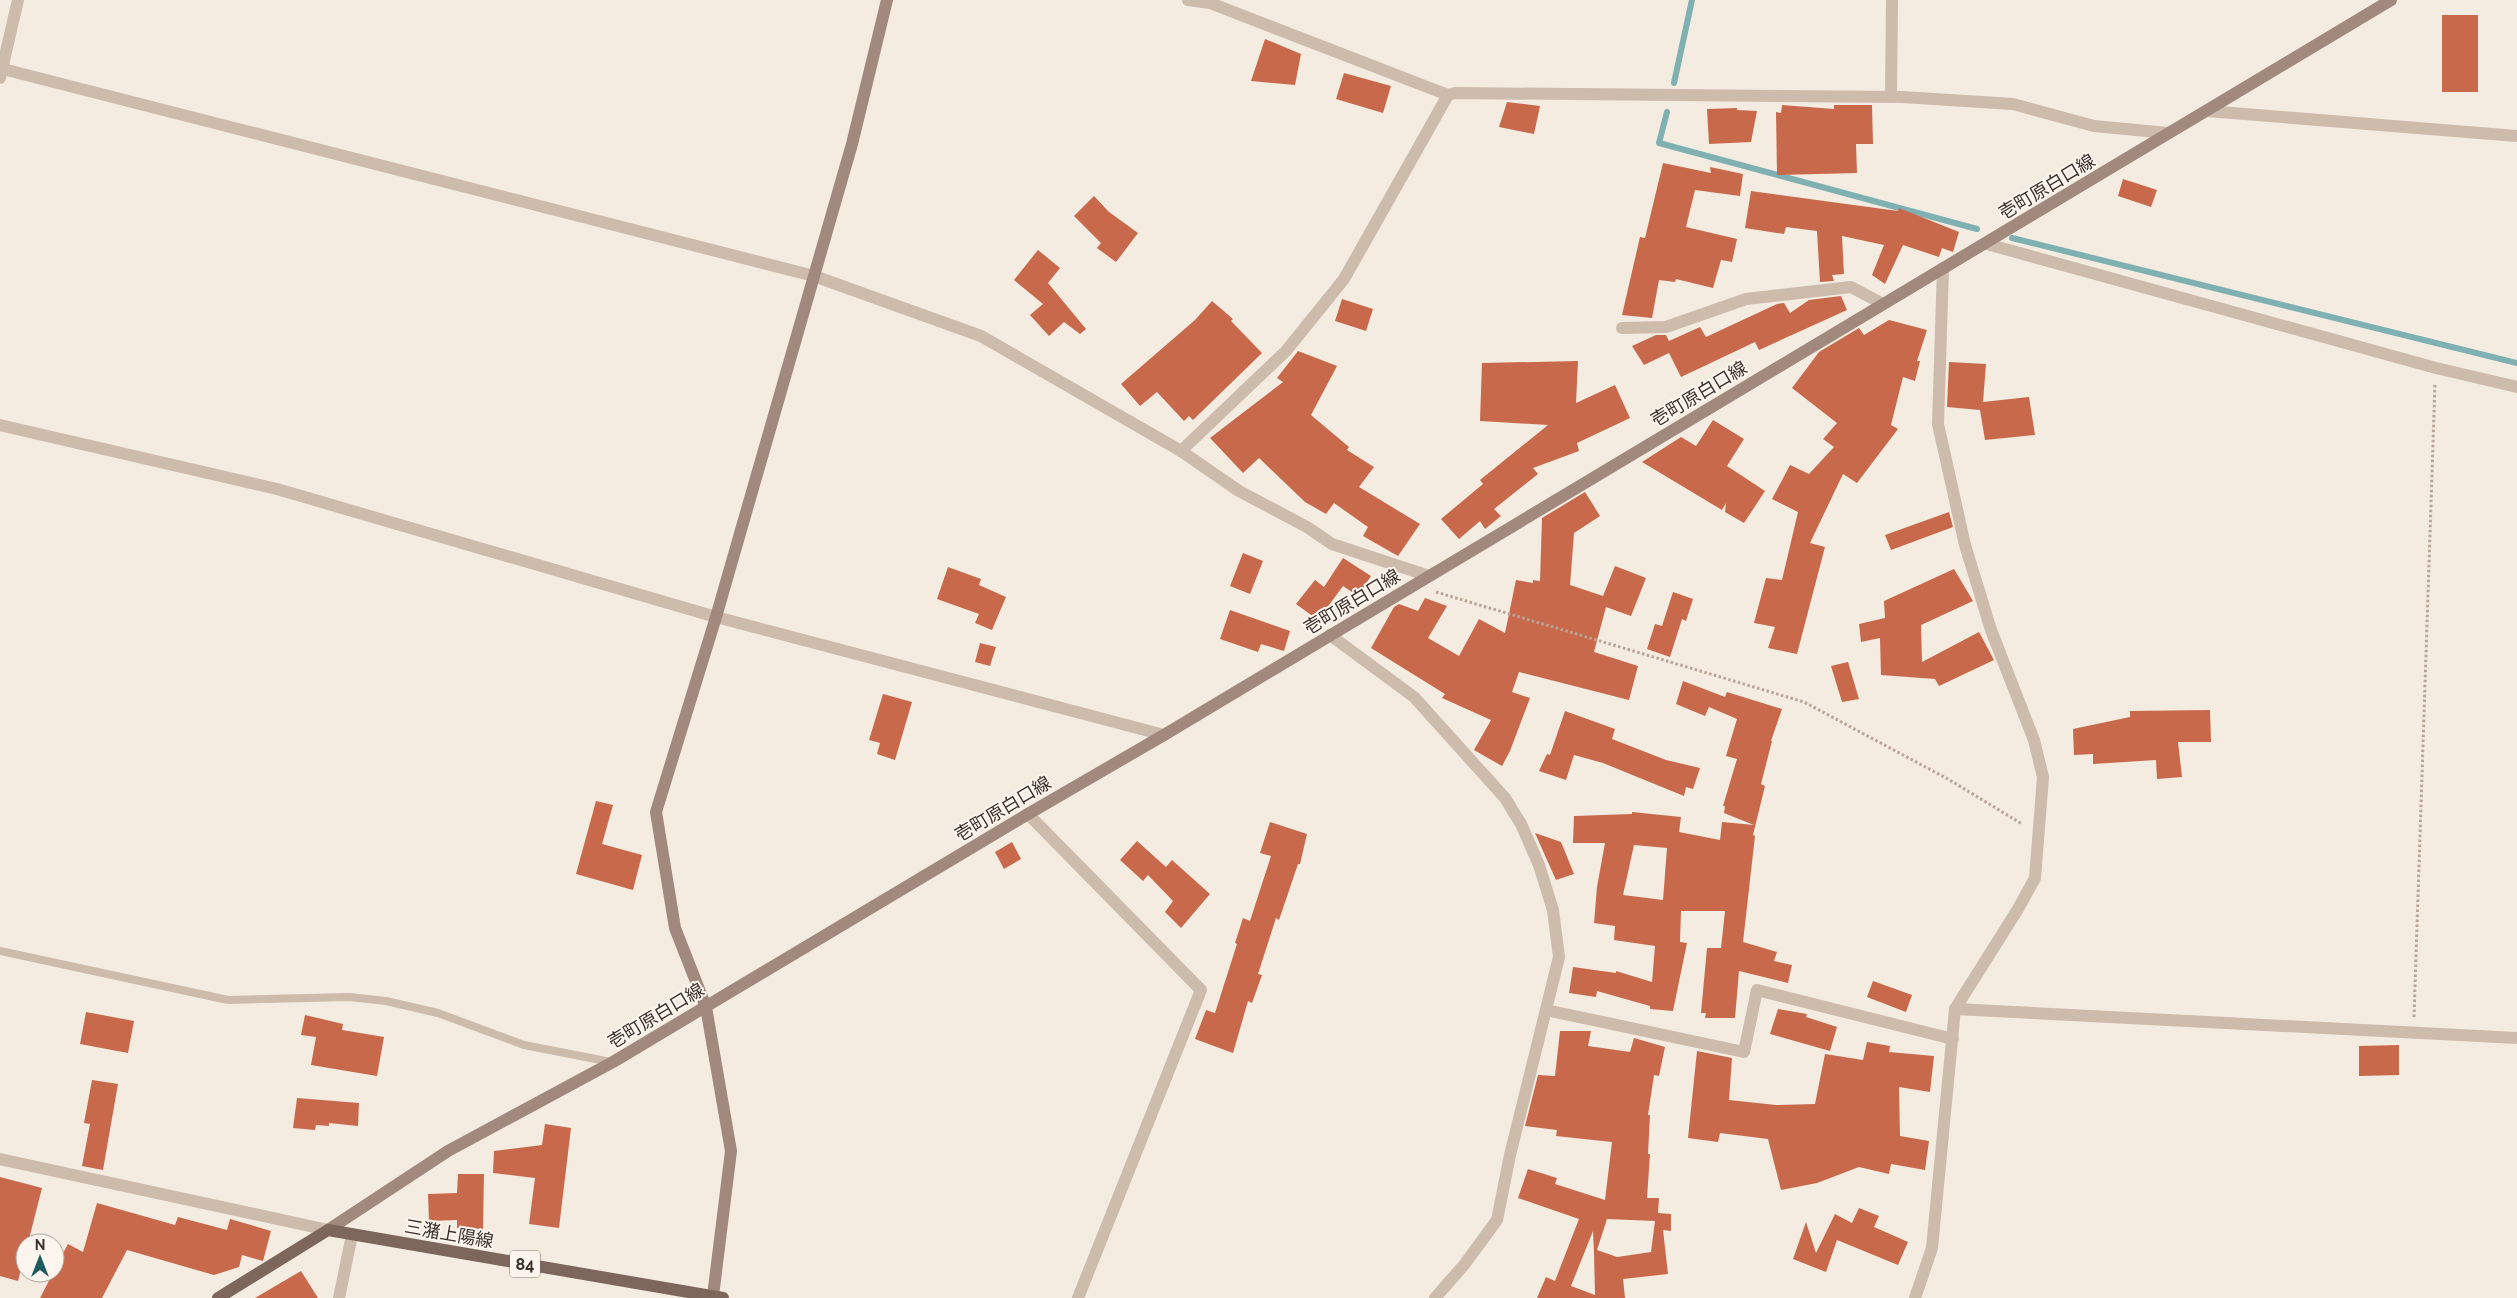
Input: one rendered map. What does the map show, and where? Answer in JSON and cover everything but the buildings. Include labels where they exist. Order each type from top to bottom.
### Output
[{"type":"main road","points":[[716,1297],[732,1151],[706,1007],[675,928],[656,812],[716,617],[852,144],[887,0]]},
{"type":"main road","name":"壱町原白口線","points":[[328,1230],[448,1152],[613,1062],[706,1007],[1943,268],[1987,244],[2391,0]]},
{"type":"main road","points":[[218,1298],[328,1230]]},
{"type":"main road","name":"三潴上陽線","points":[[328,1230],[716,1297]]},
{"type":"street","points":[[18,0],[1,74],[814,276],[981,336],[1181,451],[1239,491],[1307,527],[1332,544],[1429,576]]},
{"type":"street","points":[[1188,0],[1210,3],[1448,96]]},
{"type":"street","points":[[1891,97],[1892,0]]},
{"type":"street","points":[[1181,451],[1286,350],[1344,279],[1448,96],[1455,93],[1891,97],[2013,104],[2094,126],[2168,133]]},
{"type":"street","points":[[2207,111],[2517,136]]},
{"type":"street","points":[[1987,244],[2436,368],[2517,387]]},
{"type":"street","points":[[1915,1298],[1932,1248],[1955,1009],[2018,909],[2035,878],[2040,835],[2043,777],[2034,740],[1992,630],[1965,545],[1938,424],[1943,268]]},
{"type":"street","points":[[1622,328],[1666,327],[1746,299],[1851,287],[1883,304]]},
{"type":"street","points":[[0,425],[277,489],[716,617],[1164,735]]},
{"type":"street","points":[[1330,635],[1414,698],[1505,798],[1521,824],[1539,865],[1554,910],[1559,958],[1510,1155],[1497,1220],[1464,1266],[1435,1298]]},
{"type":"street","points":[[1028,814],[1201,990],[1078,1298]]},
{"type":"street","points":[[1546,1010],[1744,1052],[1758,990],[1953,1039]]},
{"type":"street","points":[[1955,1009],[2517,1038]]},
{"type":"street","points":[[0,1158],[328,1230]]},
{"type":"street","points":[[339,1298],[352,1235]]},
{"type":"lane","points":[[0,951],[228,1000],[349,997],[386,1001],[438,1013],[524,1045],[613,1062]]},
{"type":"path","points":[[2413,1034],[2436,368]]},
{"type":"path","points":[[1411,586],[1461,598],[1804,702],[1948,779],[2040,835]]},
{"type":"waterway","points":[[1674,83],[1692,0]]},
{"type":"waterway","points":[[1667,112],[1659,143],[1977,229]]},
{"type":"waterway","points":[[2012,238],[2517,363]]}]
